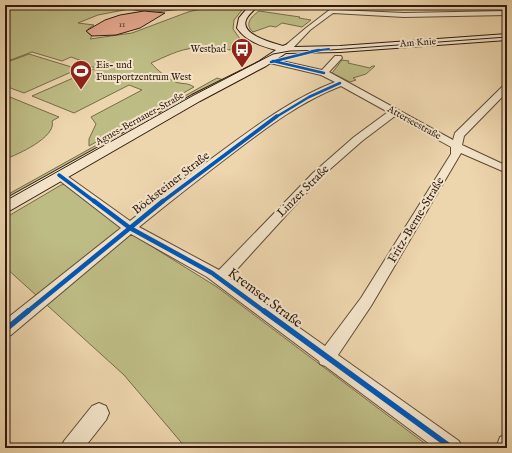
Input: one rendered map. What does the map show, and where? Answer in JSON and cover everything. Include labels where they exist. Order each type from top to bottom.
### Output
[{"type":"main road","points":[[254,5],[243,18],[240,28],[256,51]]},
{"type":"main road","points":[[246,35],[285,50]]},
{"type":"main road","name":"Am Knie","points":[[285,50],[329,49],[507,37]]},
{"type":"main road","name":"Am Knie","points":[[285,50],[308,52],[329,49]]},
{"type":"main road","name":"Agnes-Bernauer-Straße","points":[[5,206],[196,98],[268,63],[285,50]]},
{"type":"main road","name":"Agnes-Bernauer-Straße","points":[[5,193],[251,58],[285,50]]},
{"type":"street","points":[[285,50],[338,5]]},
{"type":"street","points":[[482,7],[498,14]]},
{"type":"street","points":[[331,11],[507,13]]},
{"type":"street","points":[[285,50],[308,29]]},
{"type":"street","points":[[324,73],[338,58]]},
{"type":"street","name":"Atterseestraße","points":[[268,63],[324,73],[456,146],[507,170]]},
{"type":"street","name":"Böcksteiner Straße","points":[[5,330],[200,172],[294,105],[324,88],[340,83]]},
{"type":"street","name":"Fritz-Berne-Straße","points":[[326,358],[366,302],[456,154],[456,146],[459,135],[507,86]]},
{"type":"street","name":"Linzer Straße","points":[[220,278],[317,175],[358,139],[394,112]]},
{"type":"street","name":"Kremser Straße","points":[[59,175],[130,228],[220,278],[326,358],[452,448]]},
{"type":"street","points":[[71,448],[99,413]]},
{"type":"street","points":[[506,448],[507,444]]},
{"type":"shaded area","points":[[5,5],[193,5],[190,6],[191,8],[156,12],[129,9],[98,15],[78,23],[94,25],[88,29],[88,33],[92,36],[90,39],[132,33],[188,12],[213,6],[242,10],[234,20],[233,29],[248,50],[215,48],[189,49],[151,63],[168,78],[194,87],[89,146],[89,139],[96,124],[91,117],[142,90],[129,85],[74,113],[32,96],[96,68],[79,63],[82,61],[71,57],[62,61],[32,52],[5,62]]},
{"type":"shaded area","points":[[259,11],[311,20],[302,27],[282,23],[276,27],[270,26],[253,32],[250,29],[249,23],[251,18]]},
{"type":"shaded area","points":[[29,54],[78,69],[24,93],[5,86],[5,63]]},
{"type":"shaded area","points":[[342,60],[349,61],[348,63],[370,68],[375,66],[366,74],[353,78],[356,80],[350,82],[332,73]]},
{"type":"shaded area","points":[[217,78],[227,81],[5,203],[5,196]]},
{"type":"shaded area","points":[[5,95],[59,117],[52,121],[52,127],[42,139],[18,154],[5,159]]},
{"type":"shaded area","points":[[66,184],[127,231],[217,287],[431,448],[186,448],[124,375],[5,267],[5,251],[10,247],[5,242],[5,218],[61,185]]},
{"type":"building","points":[[144,11],[165,13],[140,28],[116,35],[92,36],[86,31],[105,20],[120,15]]},
{"type":"tram line","points":[[5,201],[192,96],[273,54],[290,51],[330,50],[507,37]]},
{"type":"cycle path","points":[[271,62],[308,52],[329,49]]},
{"type":"cycle path","points":[[273,61],[324,73]]},
{"type":"cycle path","points":[[5,330],[194,177],[250,135],[309,97],[340,83]]},
{"type":"cycle path","points":[[59,175],[130,228],[212,273],[452,448]]},
{"type":"place","name":"Westbad","points":[[242,68]]},
{"type":"place","name":"Eis- und Funsportzentrum West","points":[[81,90]]}]
